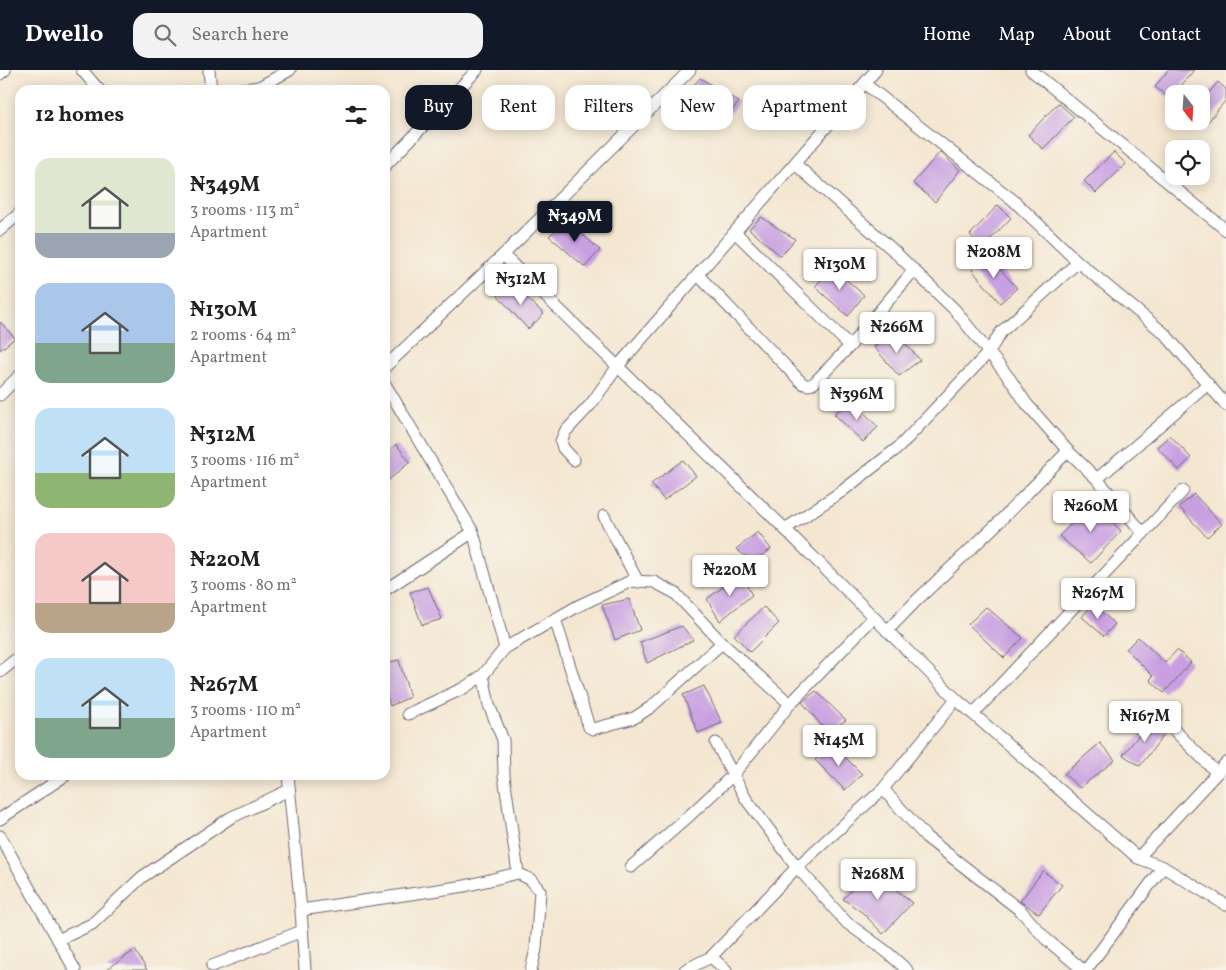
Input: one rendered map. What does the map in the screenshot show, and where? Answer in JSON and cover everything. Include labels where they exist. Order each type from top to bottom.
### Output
[{"type":"street","points":[[0,74],[5,70]]},
{"type":"street","points":[[82,70],[95,85]]},
{"type":"street","points":[[209,70],[210,85]]},
{"type":"street","points":[[263,85],[290,70]]},
{"type":"street","points":[[390,161],[477,70]]},
{"type":"street","points":[[390,362],[503,255],[690,70]]},
{"type":"street","points":[[574,460],[563,448],[560,441],[565,432],[592,404],[618,366],[876,70]]},
{"type":"street","points":[[1031,70],[1226,230]]},
{"type":"street","points":[[865,84],[1013,200],[1078,262],[1165,334],[1226,405]]},
{"type":"street","points":[[795,164],[914,270],[955,310],[1010,379],[1026,403],[1068,451],[1097,479],[1143,533]]},
{"type":"street","points":[[0,230],[15,218]]},
{"type":"street","points":[[735,232],[850,346]]},
{"type":"street","points":[[503,255],[785,529],[956,699],[1138,858],[1163,867],[1226,905]]},
{"type":"street","points":[[785,529],[841,492],[899,447],[988,353],[1000,332],[1078,262]]},
{"type":"street","points":[[698,275],[805,385],[810,386],[850,346],[914,270]]},
{"type":"street","points":[[0,395],[15,380]]},
{"type":"street","points":[[1097,479],[1208,384]]},
{"type":"street","points":[[390,392],[473,532],[505,648]]},
{"type":"street","points":[[887,631],[995,526],[1068,451]]},
{"type":"street","points":[[973,714],[1183,491]]},
{"type":"street","points":[[604,516],[638,582]]},
{"type":"street","points":[[390,587],[473,532]]},
{"type":"street","points":[[408,714],[464,688],[483,674],[505,648],[578,606],[631,581],[654,582],[675,593],[722,643],[790,704]]},
{"type":"street","points":[[631,867],[690,816],[733,775],[790,704],[873,618]]},
{"type":"street","points":[[555,619],[589,726],[593,729],[634,718],[651,707],[722,643]]},
{"type":"street","points":[[0,672],[15,660]]},
{"type":"street","points":[[483,674],[489,706],[503,740],[504,776],[518,873]]},
{"type":"street","points":[[685,970],[710,957],[797,867],[883,789],[956,699]]},
{"type":"street","points":[[1156,712],[1217,773]]},
{"type":"street","points":[[716,743],[746,799],[797,867],[847,923],[887,952],[907,970]]},
{"type":"street","points":[[1138,858],[1226,763]]},
{"type":"street","points":[[0,820],[59,780]]},
{"type":"street","points":[[288,780],[305,970]]},
{"type":"street","points":[[883,789],[926,837],[1021,911],[1046,939],[1084,970],[1163,867]]},
{"type":"street","points":[[58,940],[92,924],[142,877],[230,818],[289,790]]},
{"type":"street","points":[[0,836],[75,970]]},
{"type":"street","points":[[301,910],[465,886],[518,873],[531,880],[540,892],[536,949],[531,970]]},
{"type":"street","points":[[212,966],[302,931]]},
{"type":"street","points":[[710,957],[726,970]]},
{"type":"building","points":[[1168,70],[1194,70],[1182,85],[1165,85],[1165,94],[1155,87]]},
{"type":"building","points":[[700,78],[711,85],[694,85]]},
{"type":"building","points":[[1218,82],[1226,89],[1226,100],[1210,119],[1210,91]]},
{"type":"building","points":[[733,98],[739,102],[733,109]]},
{"type":"building","points":[[1058,103],[1074,117],[1043,149],[1028,135]]},
{"type":"building","points":[[940,152],[960,170],[935,202],[913,183]]},
{"type":"building","points":[[1114,152],[1126,164],[1096,193],[1084,181]]},
{"type":"building","points":[[998,205],[1011,218],[983,247],[970,235]]},
{"type":"building","points":[[761,217],[795,239],[781,256],[749,229]]},
{"type":"building","points":[[566,220],[600,250],[585,267],[549,236]]},
{"type":"building","points":[[987,255],[1017,288],[1000,303],[972,270]]},
{"type":"building","points":[[831,267],[864,295],[848,316],[815,287]]},
{"type":"building","points":[[510,282],[544,314],[528,329],[498,296]]},
{"type":"building","points":[[0,322],[15,338],[0,350]]},
{"type":"building","points":[[896,333],[920,360],[899,376],[874,347]]},
{"type":"building","points":[[852,400],[878,427],[863,442],[834,414]]},
{"type":"building","points":[[1170,435],[1191,458],[1179,470],[1157,447]]},
{"type":"building","points":[[396,444],[410,462],[390,479],[390,449]]},
{"type":"building","points":[[683,460],[696,476],[664,500],[651,484]]},
{"type":"building","points":[[1194,494],[1222,524],[1207,537],[1179,507]]},
{"type":"building","points":[[1093,502],[1121,531],[1091,563],[1059,536]]},
{"type":"building","points":[[758,532],[771,549],[753,562],[736,549]]},
{"type":"building","points":[[740,574],[752,595],[720,621],[707,599]]},
{"type":"building","points":[[428,587],[442,619],[422,625],[410,592]]},
{"type":"building","points":[[629,599],[640,630],[615,640],[602,605]]},
{"type":"building","points":[[1093,604],[1115,624],[1104,636],[1082,617]]},
{"type":"building","points":[[764,607],[779,623],[750,652],[734,635]]},
{"type":"building","points":[[986,607],[1023,638],[1004,658],[968,624]]},
{"type":"building","points":[[682,626],[693,640],[647,663],[640,642]]},
{"type":"building","points":[[1138,637],[1165,663],[1177,650],[1191,662],[1164,693],[1150,680],[1153,676],[1126,649]]},
{"type":"building","points":[[399,660],[410,697],[390,706],[390,662]]},
{"type":"building","points":[[704,686],[722,723],[698,733],[683,695]]},
{"type":"building","points":[[816,691],[846,720],[827,732],[802,702]]},
{"type":"building","points":[[1151,720],[1166,732],[1140,766],[1123,755]]},
{"type":"building","points":[[1100,743],[1115,760],[1080,788],[1064,774]]},
{"type":"building","points":[[833,745],[862,774],[845,790],[815,760]]},
{"type":"building","points":[[871,869],[912,903],[883,934],[863,913],[843,899]]},
{"type":"building","points":[[1043,871],[1062,885],[1039,914],[1020,901]]},
{"type":"building","points":[[135,950],[147,970],[106,970]]}]
